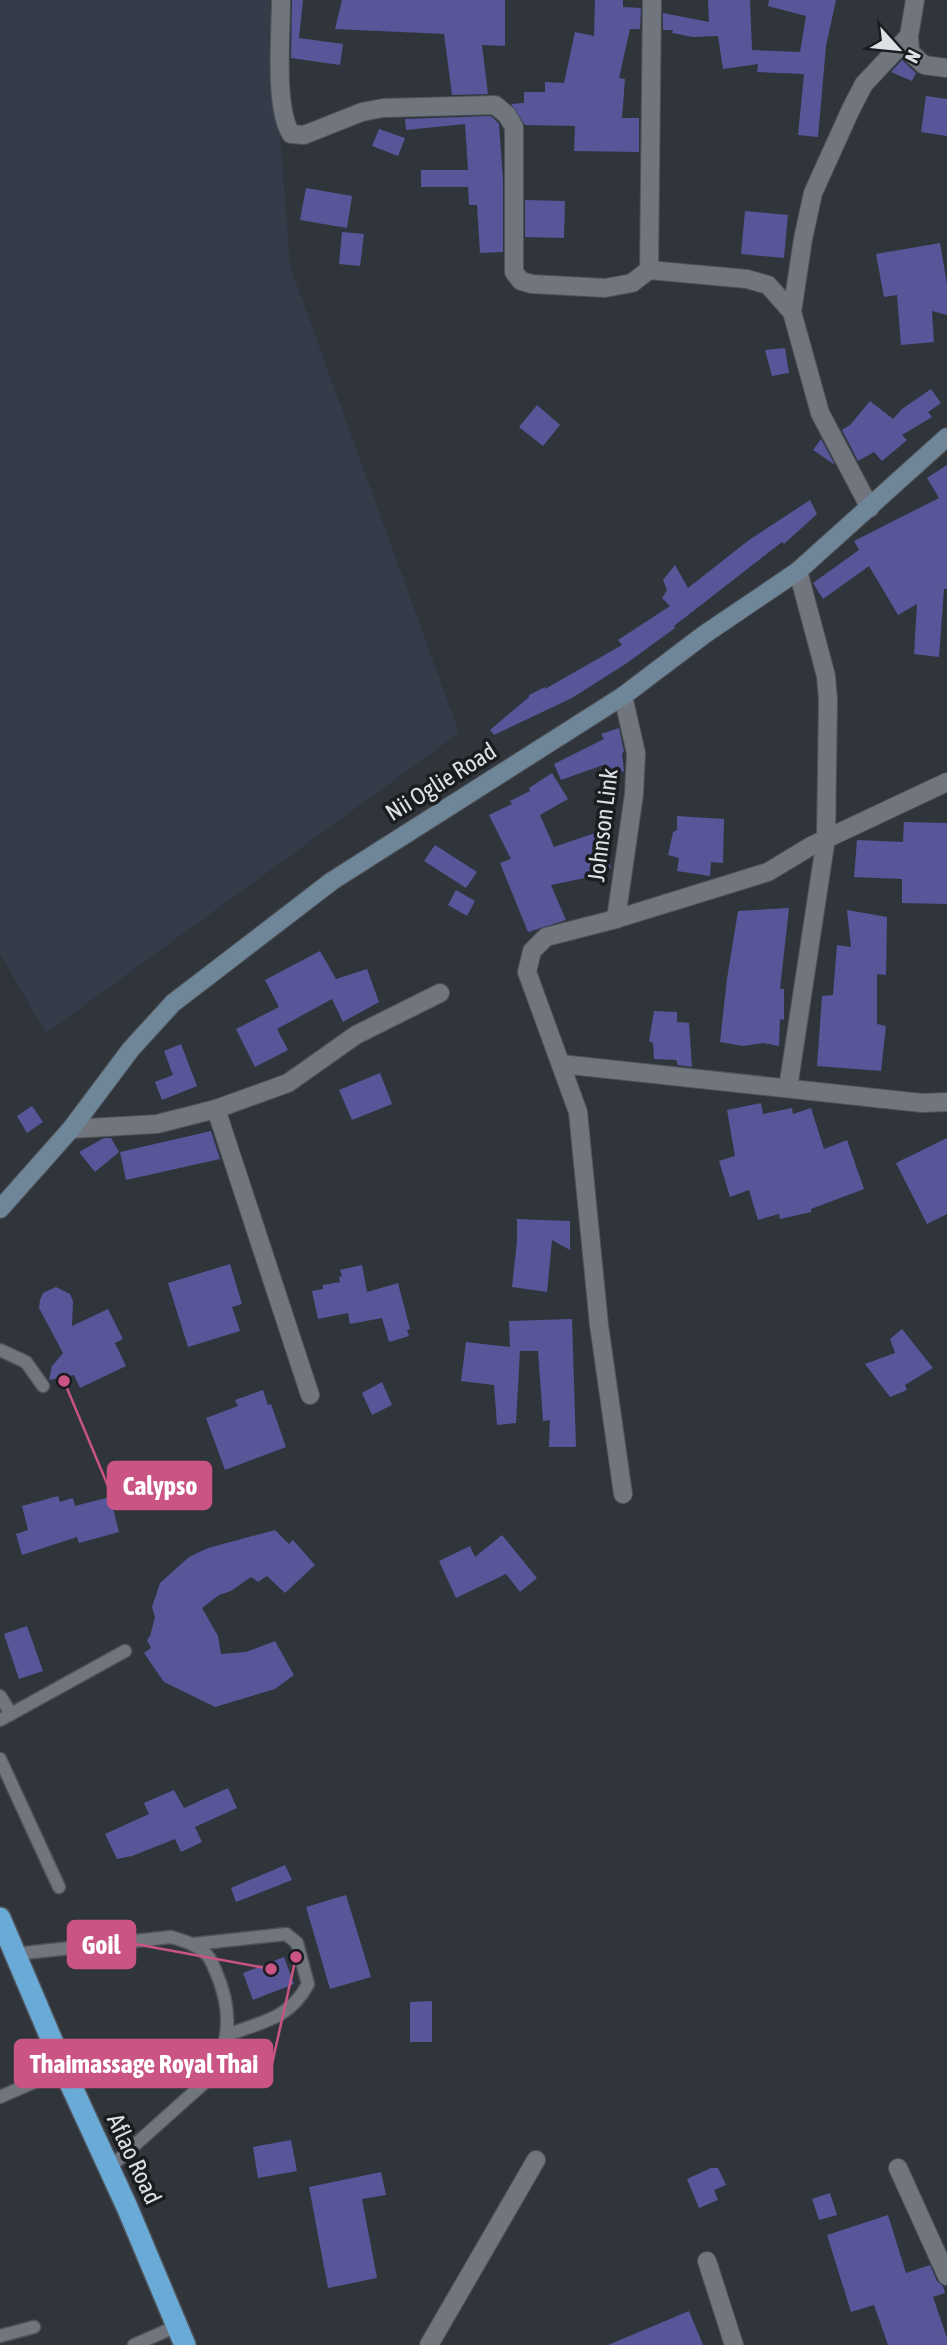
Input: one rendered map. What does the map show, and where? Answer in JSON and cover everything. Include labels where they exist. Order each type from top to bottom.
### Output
[{"type":"highway","name":"Aflao Road","points":[[0,1919],[181,2336]]},
{"type":"street","points":[[281,0],[280,72],[284,122],[291,134],[304,135],[362,112],[383,108],[495,105],[507,115],[513,127],[514,272],[520,281],[605,288],[632,283],[649,270],[747,279],[768,285],[792,312]]},
{"type":"street","points":[[649,270],[652,0]]},
{"type":"street","points":[[915,0],[909,36],[910,51],[924,65],[947,68]]},
{"type":"street","points":[[870,508],[820,413],[792,312],[813,194],[850,109],[864,84],[909,36]]},
{"type":"street","name":"Nii Oglie Road","points":[[0,1209],[71,1129],[131,1049],[173,1003],[332,881],[623,696],[705,634],[798,571],[947,437]]},
{"type":"street","points":[[788,1088],[826,838],[826,676],[798,571]]},
{"type":"street","name":"Johnson Link","points":[[616,919],[634,794],[636,754],[623,696]]},
{"type":"street","points":[[623,1494],[599,1325],[578,1112],[527,972],[532,951],[546,937],[616,919],[768,872],[826,838],[947,782]]},
{"type":"street","points":[[71,1129],[157,1124],[216,1110],[288,1083],[356,1035],[439,993]]},
{"type":"street","points":[[561,1064],[922,1103],[947,1102]]},
{"type":"street","points":[[216,1110],[310,1395]]},
{"type":"street","points":[[429,2345],[536,2160]]},
{"type":"street","points":[[898,2168],[947,2276]]},
{"type":"street","points":[[706,2261],[734,2345]]},
{"type":"lane","points":[[0,1350],[26,1362],[43,1386]]},
{"type":"lane","points":[[0,1696],[6,1717],[125,1651]]},
{"type":"lane","points":[[0,1759],[58,1887]]},
{"type":"lane","points":[[194,1944],[286,1934],[298,1943],[307,1984],[301,1996],[287,2012],[227,2035]]},
{"type":"lane","points":[[15,1954],[171,1937],[194,1944],[208,1955],[226,1995],[227,2035],[221,2058],[212,2076],[109,2168]]},
{"type":"lane","points":[[0,2097],[64,2069]]},
{"type":"lane","points":[[0,2336],[34,2327]]},
{"type":"lane","points":[[134,2345],[181,2336]]},
{"type":"shaded area","points":[[0,0],[270,0],[290,266],[459,733],[46,1033],[0,954]]},
{"type":"building","points":[[292,0],[303,0],[299,38],[343,44],[340,65],[291,58]]},
{"type":"building","points":[[342,0],[505,0],[505,46],[482,45],[488,94],[452,95],[444,34],[335,29]]},
{"type":"building","points":[[595,0],[623,0],[623,7],[641,8],[640,29],[630,29],[619,78],[625,79],[622,118],[639,118],[639,152],[574,151],[575,126],[525,125],[511,104],[524,103],[524,92],[545,92],[545,82],[564,83],[575,32],[594,36]]},
{"type":"building","points":[[708,0],[750,0],[752,50],[800,52],[806,16],[768,6],[769,0],[836,0],[826,46],[818,137],[798,135],[804,74],[757,72],[758,64],[723,69],[718,36],[693,37],[672,33],[673,30],[663,30],[663,13],[709,22]]},
{"type":"building","points":[[902,60],[916,73],[912,81],[891,72]]},
{"type":"building","points":[[926,96],[947,99],[947,136],[921,132]]},
{"type":"building","points":[[491,116],[499,124],[503,181],[503,252],[480,253],[477,205],[469,205],[468,187],[421,187],[421,170],[468,170],[465,124],[406,130],[405,119]]},
{"type":"building","points":[[379,129],[405,138],[398,156],[372,146]]},
{"type":"building","points":[[306,188],[352,196],[347,228],[300,220]]},
{"type":"building","points":[[525,200],[565,201],[564,238],[525,237]]},
{"type":"building","points":[[745,211],[788,215],[784,258],[741,254]]},
{"type":"building","points":[[342,232],[364,234],[360,266],[339,264]]},
{"type":"building","points":[[940,243],[947,284],[947,315],[932,311],[934,342],[901,345],[897,295],[884,297],[876,254]]},
{"type":"building","points":[[785,348],[789,373],[772,376],[765,350]]},
{"type":"building","points":[[931,389],[941,403],[928,412],[932,417],[902,435],[907,440],[882,461],[874,452],[858,461],[842,430],[850,425],[870,401],[893,419],[902,409]]},
{"type":"building","points":[[537,405],[560,425],[543,446],[519,427]]},
{"type":"building","points":[[821,439],[835,465],[813,450]]},
{"type":"building","points":[[947,465],[947,589],[944,589],[939,657],[914,654],[917,604],[898,615],[869,566],[823,599],[813,583],[859,550],[854,541],[939,498],[927,478]]},
{"type":"building","points":[[810,500],[817,514],[784,544],[782,542],[627,663],[572,698],[494,735],[490,730],[529,695],[545,689],[622,645],[618,640],[670,606],[662,598],[667,590],[663,580],[675,565],[688,588],[749,540]]},
{"type":"building","points":[[619,728],[624,752],[624,771],[610,776],[606,764],[561,780],[554,764],[604,739],[601,734]]},
{"type":"building","points":[[552,773],[568,799],[540,815],[554,847],[598,832],[611,868],[602,870],[594,880],[585,878],[551,885],[566,920],[528,932],[500,863],[511,859],[489,815],[512,804],[510,801],[530,791],[529,788]]},
{"type":"building","points":[[677,816],[724,819],[723,863],[711,862],[710,876],[677,871],[679,858],[668,855],[673,832],[677,830]]},
{"type":"building","points":[[904,822],[947,823],[947,904],[902,903],[902,879],[854,877],[857,840],[903,842]]},
{"type":"building","points":[[435,845],[477,872],[466,888],[424,861]]},
{"type":"building","points":[[456,890],[475,901],[467,916],[448,905]]},
{"type":"building","points":[[789,908],[780,989],[784,989],[784,1020],[780,1019],[779,1046],[763,1043],[743,1046],[720,1042],[738,911]]},
{"type":"building","points":[[847,910],[887,917],[886,975],[877,974],[877,1024],[886,1026],[881,1071],[817,1066],[822,996],[833,995],[837,945],[851,947]]},
{"type":"building","points":[[320,951],[336,979],[367,969],[379,1002],[343,1022],[332,999],[277,1029],[288,1050],[255,1067],[236,1029],[279,1007],[265,980]]},
{"type":"building","points":[[654,1011],[677,1012],[677,1022],[689,1023],[692,1067],[678,1065],[676,1060],[654,1059],[653,1043],[649,1041]]},
{"type":"building","points":[[181,1044],[197,1086],[162,1100],[155,1082],[173,1075],[164,1051]]},
{"type":"building","points":[[380,1073],[392,1104],[352,1120],[339,1090]]},
{"type":"building","points":[[761,1103],[763,1114],[792,1108],[793,1114],[811,1108],[824,1149],[847,1140],[864,1189],[811,1209],[811,1212],[780,1219],[779,1214],[758,1220],[749,1190],[730,1197],[719,1161],[735,1156],[727,1110]]},
{"type":"building","points":[[32,1106],[43,1122],[27,1133],[17,1116]]},
{"type":"building","points":[[211,1131],[220,1159],[126,1180],[120,1152]]},
{"type":"building","points":[[104,1138],[111,1138],[119,1152],[95,1172],[79,1152]]},
{"type":"building","points":[[947,1138],[947,1214],[927,1224],[896,1163]]},
{"type":"building","points":[[515,1219],[570,1221],[570,1250],[552,1240],[547,1292],[512,1287],[517,1241]]},
{"type":"building","points":[[230,1264],[242,1304],[232,1307],[240,1331],[188,1347],[168,1283]]},
{"type":"building","points":[[362,1265],[367,1292],[398,1283],[410,1329],[407,1330],[409,1336],[389,1342],[382,1318],[350,1324],[348,1313],[318,1319],[312,1291],[323,1289],[323,1285],[340,1282],[340,1270]]},
{"type":"building","points":[[56,1287],[70,1294],[73,1301],[72,1326],[108,1309],[123,1339],[115,1343],[126,1366],[80,1388],[74,1375],[49,1380],[52,1366],[63,1353],[39,1308],[43,1293]]},
{"type":"building","points":[[572,1319],[576,1447],[549,1447],[550,1420],[543,1421],[538,1351],[520,1351],[516,1423],[497,1425],[494,1385],[461,1381],[466,1342],[510,1347],[509,1321]]},
{"type":"building","points":[[902,1329],[933,1368],[905,1385],[907,1390],[890,1397],[865,1364],[895,1353],[890,1339]]},
{"type":"building","points":[[382,1382],[392,1405],[372,1415],[362,1393]]},
{"type":"building","points":[[263,1390],[268,1405],[271,1404],[286,1447],[225,1470],[206,1418],[238,1406],[235,1400]]},
{"type":"building","points":[[58,1496],[60,1502],[73,1498],[75,1506],[110,1497],[119,1532],[79,1543],[77,1537],[22,1555],[16,1534],[28,1530],[22,1506]]},
{"type":"building","points":[[275,1530],[289,1544],[293,1540],[315,1565],[285,1593],[267,1576],[258,1582],[251,1577],[202,1608],[218,1636],[221,1654],[246,1652],[275,1641],[294,1675],[275,1689],[215,1707],[164,1682],[144,1653],[151,1648],[147,1640],[155,1617],[152,1607],[160,1583],[189,1557],[208,1548]]},
{"type":"building","points":[[502,1535],[537,1578],[520,1592],[506,1574],[456,1598],[439,1561],[470,1546],[475,1557]]},
{"type":"building","points":[[27,1626],[43,1671],[19,1679],[4,1634]]},
{"type":"building","points":[[228,1788],[237,1808],[195,1827],[202,1842],[181,1852],[175,1839],[117,1859],[105,1834],[149,1814],[144,1803],[174,1790],[184,1808]]},
{"type":"building","points":[[285,1865],[292,1880],[236,1902],[231,1888]]},
{"type":"building","points":[[346,1895],[371,1977],[330,1989],[306,1907]]},
{"type":"building","points":[[284,1957],[294,1984],[253,2000],[243,1973]]},
{"type":"building","points":[[432,2001],[432,2042],[410,2042],[410,2002]]},
{"type":"building","points":[[291,2140],[297,2171],[258,2178],[253,2147]]},
{"type":"building","points":[[711,2168],[718,2168],[726,2185],[714,2190],[718,2200],[699,2208],[687,2179]]},
{"type":"building","points":[[381,2172],[386,2195],[362,2199],[377,2278],[328,2288],[309,2187]]},
{"type":"building","points":[[830,2193],[837,2215],[819,2220],[812,2199]]},
{"type":"building","points":[[888,2215],[906,2273],[930,2265],[937,2281],[943,2286],[945,2293],[933,2297],[947,2345],[888,2345],[874,2305],[851,2312],[827,2235]]},
{"type":"building","points":[[689,2311],[703,2345],[608,2345]]},
{"type":"place","name":"Calypso","points":[[64,1381]]},
{"type":"place","name":"Thaimassage Royal Thai","points":[[296,1957]]},
{"type":"place","name":"Goil","points":[[271,1969]]}]
